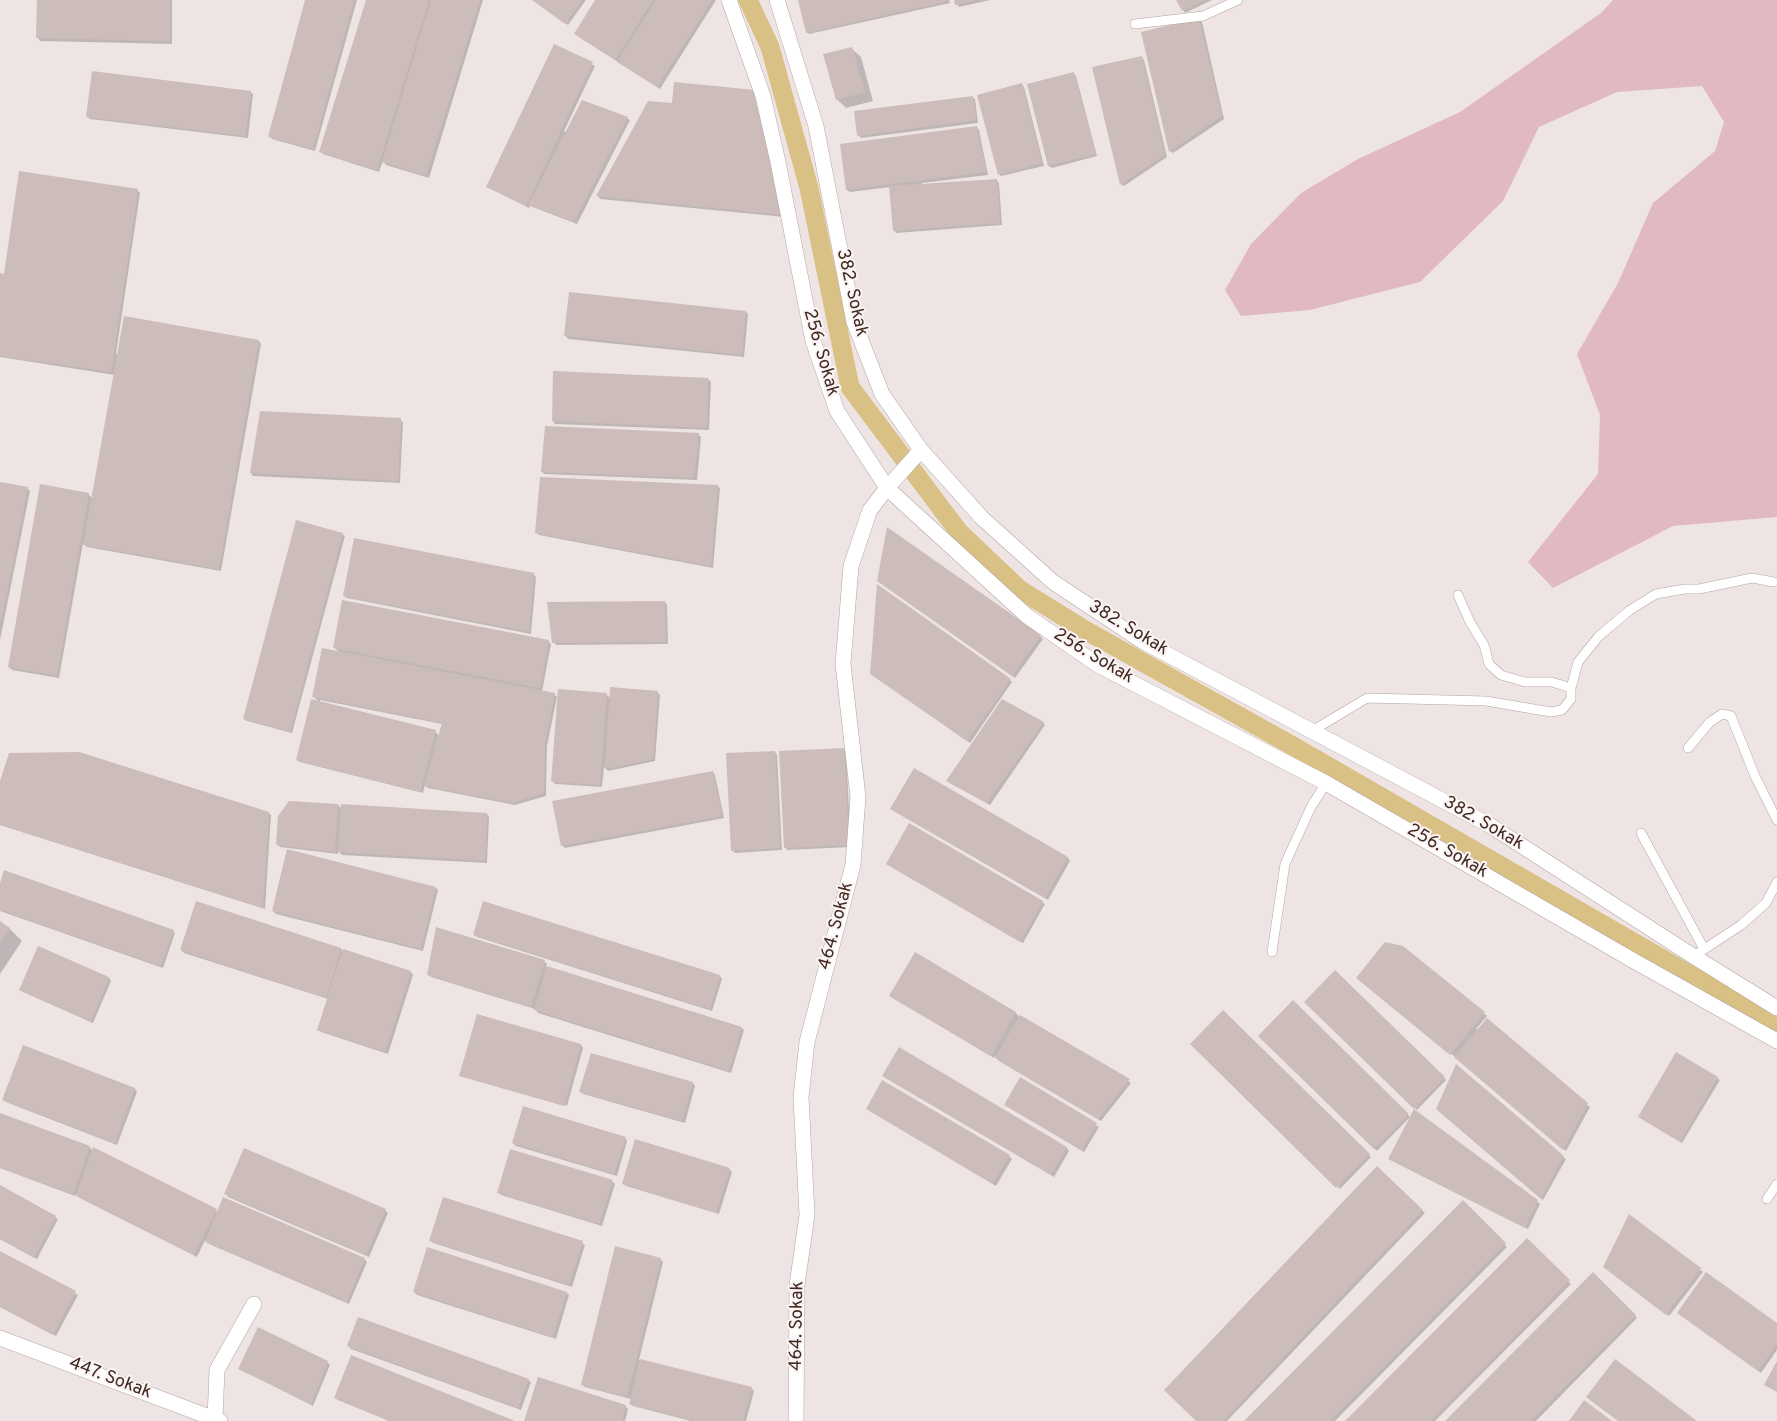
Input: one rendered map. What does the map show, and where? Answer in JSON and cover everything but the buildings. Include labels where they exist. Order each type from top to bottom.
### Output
[{"type":"street","name":"256. Sokak","points":[[729,0],[762,96],[778,162],[813,340],[837,411],[887,488],[1027,616],[1090,659],[1326,783],[1634,961],[1777,1041]]},
{"type":"street","name":"382. Sokak","points":[[777,0],[816,126],[854,322],[882,394],[920,451],[982,518],[1053,582],[1142,640],[1491,826],[1699,953],[1777,1008]]},
{"type":"street","name":"464. Sokak","points":[[796,1421],[797,1285],[807,1215],[801,1097],[807,1042],[853,865],[858,797],[843,664],[851,566],[870,510],[920,451]]},
{"type":"street","points":[[217,1420],[217,1370],[254,1304]]},
{"type":"street","name":"447. Sokak","points":[[0,1338],[217,1420]]},
{"type":"lane","points":[[1135,24],[1203,16],[1238,0]]},
{"type":"lane","points":[[1312,731],[1367,698],[1486,701],[1551,712],[1562,710],[1571,699],[1571,688],[1578,662],[1599,636],[1630,610],[1656,594],[1685,589],[1699,589],[1752,578],[1774,582]]},
{"type":"lane","points":[[1458,595],[1470,622],[1484,646],[1489,664],[1501,675],[1525,682],[1552,682],[1571,688]]},
{"type":"lane","points":[[1688,748],[1710,722],[1722,714],[1731,716],[1755,776],[1777,820]]},
{"type":"lane","points":[[1272,952],[1285,864],[1311,807],[1326,783]]},
{"type":"lane","points":[[1641,833],[1699,953],[1741,925],[1766,903],[1777,882]]},
{"type":"lane","points":[[1767,1199],[1777,1184]]},
{"type":"shaded area","points":[[1613,0],[1777,0],[1777,517],[1673,526],[1553,588],[1528,562],[1598,474],[1600,415],[1577,354],[1618,283],[1653,203],[1715,151],[1724,122],[1702,86],[1617,92],[1539,127],[1503,201],[1420,282],[1310,310],[1241,316],[1225,290],[1251,244],[1301,193],[1358,159],[1460,112],[1601,13]]},
{"type":"waterway","points":[[748,0],[770,47],[809,188],[850,387],[959,532],[1019,589],[1085,630],[1293,746],[1713,988],[1777,1028]]}]
